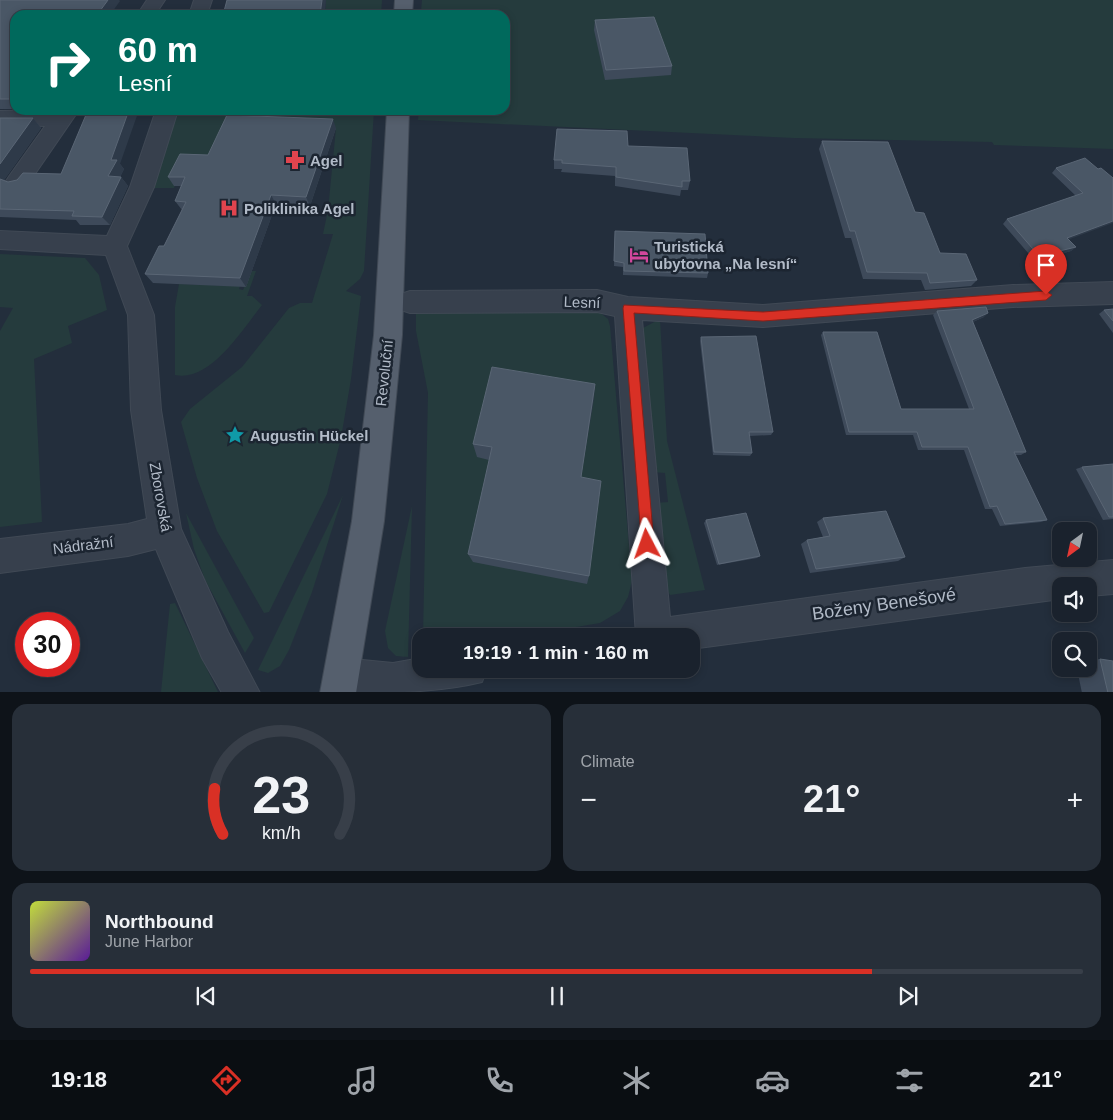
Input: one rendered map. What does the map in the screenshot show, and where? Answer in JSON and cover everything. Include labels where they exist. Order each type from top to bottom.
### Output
[{"type":"main road","name":"Revoluční","points":[[340,684],[368,521],[388,335],[398,115]]},
{"type":"street","points":[[0,118],[48,115]]},
{"type":"street","points":[[18,181],[63,115]]},
{"type":"street","points":[[0,240],[115,246],[142,188],[165,115]]},
{"type":"street","name":"Zborovská","points":[[115,246],[141,316],[146,410],[165,531],[215,645],[242,692]]},
{"type":"street","name":"Lesní","points":[[410,302],[597,301],[628,308],[763,316],[1013,296],[1113,293]]},
{"type":"street","points":[[628,308],[654,628]]},
{"type":"street","name":"Nádražní","points":[[0,556],[128,540],[165,531]]},
{"type":"street","name":"Boženy Benešové","points":[[700,630],[1025,585],[1113,577]]},
{"type":"street","points":[[340,684],[412,678]]},
{"type":"green space","points":[[326,0],[382,0],[381,10],[325,10]]},
{"type":"green space","points":[[422,0],[1113,0],[1113,149],[994,145],[992,142],[794,138],[418,120],[418,115],[510,115],[510,10],[421,10]]},
{"type":"green space","points":[[174,115],[374,115],[364,271],[360,279],[346,291],[361,296],[351,379],[341,438],[327,494],[269,612],[264,613],[217,531],[197,478],[181,422],[190,409],[242,367],[289,308],[300,303],[312,303],[333,234],[323,234],[328,210],[336,128],[214,164],[177,181],[174,188],[152,188]]},
{"type":"green space","points":[[0,254],[85,258],[99,275],[107,310],[68,326],[72,343],[34,359],[42,522],[0,527],[0,331],[13,308],[0,307]]},
{"type":"green space","points":[[252,271],[256,271],[247,296],[252,296],[262,305],[225,352],[213,363],[201,371],[188,375],[175,375],[175,307],[179,284],[240,286],[239,289],[243,290]]},
{"type":"green space","points":[[598,311],[608,319],[632,581],[628,597],[620,611],[600,623],[570,628],[423,628],[428,393],[416,331],[416,313]]},
{"type":"green space","points":[[660,319],[667,441],[705,590],[670,595],[665,585],[656,503],[668,502],[665,473],[652,472],[643,328]]},
{"type":"green space","points":[[343,495],[312,592],[289,650],[280,666],[268,673],[258,670]]},
{"type":"green space","points":[[412,506],[408,657],[396,656],[388,648],[385,631]]},
{"type":"green space","points":[[186,513],[254,638],[245,653],[205,580],[194,549]]},
{"type":"green space","points":[[175,603],[218,692],[161,692],[170,604]]},
{"type":"building","points":[[0,0],[108,0],[101,10],[10,10],[10,99],[0,99]]},
{"type":"building","points":[[227,0],[322,0],[321,10],[224,10]]},
{"type":"building","points":[[654,17],[672,66],[606,70],[595,20]]},
{"type":"building","points":[[86,115],[127,115],[111,160],[117,160],[108,176],[121,177],[102,217],[72,216],[74,211],[0,209],[0,179],[8,182],[17,180],[23,173],[61,174]]},
{"type":"building","name":"Poliklinika Agel","points":[[227,115],[333,119],[306,197],[271,195],[240,278],[145,274],[159,246],[164,246],[186,202],[175,201],[185,177],[168,177],[180,154],[208,155]]},
{"type":"building","points":[[0,118],[33,118],[0,164]]},
{"type":"building","points":[[557,129],[627,131],[628,146],[687,148],[690,181],[682,181],[682,187],[616,177],[616,167],[562,163],[562,160],[554,160]]},
{"type":"building","points":[[822,141],[888,142],[915,212],[924,213],[940,253],[966,254],[977,280],[930,283],[927,273],[867,272],[855,231],[850,231]]},
{"type":"building","points":[[1085,158],[1113,178],[1113,221],[1067,238],[1076,247],[1039,256],[1007,219],[1083,193],[1056,168]]},
{"type":"building","points":[[615,231],[705,234],[708,273],[624,271],[624,263],[614,261]]},
{"type":"building","points":[[986,307],[988,313],[972,320],[1026,452],[1014,452],[1047,520],[1005,524],[997,506],[990,507],[968,447],[922,447],[917,432],[849,432],[823,332],[877,332],[901,409],[974,409],[937,311]]},
{"type":"building","points":[[1113,309],[1113,321],[1104,310]]},
{"type":"building","points":[[756,336],[773,432],[749,432],[752,453],[714,452],[701,337]]},
{"type":"building","points":[[492,367],[595,384],[581,477],[601,481],[589,576],[468,554],[492,447],[473,444]]},
{"type":"building","points":[[1113,464],[1113,517],[1109,517],[1082,467]]},
{"type":"building","points":[[886,511],[905,557],[816,569],[807,540],[830,536],[823,518]]},
{"type":"building","points":[[746,513],[760,556],[719,564],[706,520]]},
{"type":"building","points":[[1100,659],[1113,661],[1113,692],[1108,692]]},
{"type":"place","name":"Agel","points":[[295,160]]},
{"type":"place","name":"Poliklinika Agel","points":[[229,208]]},
{"type":"place","name":"Turistická ubytovna „Na lesní“","points":[[639,255]]},
{"type":"place","name":"Augustin Hückel","points":[[235,435]]},
{"type":"route","points":[[647,544],[628,308],[763,316],[1046,295]]}]
